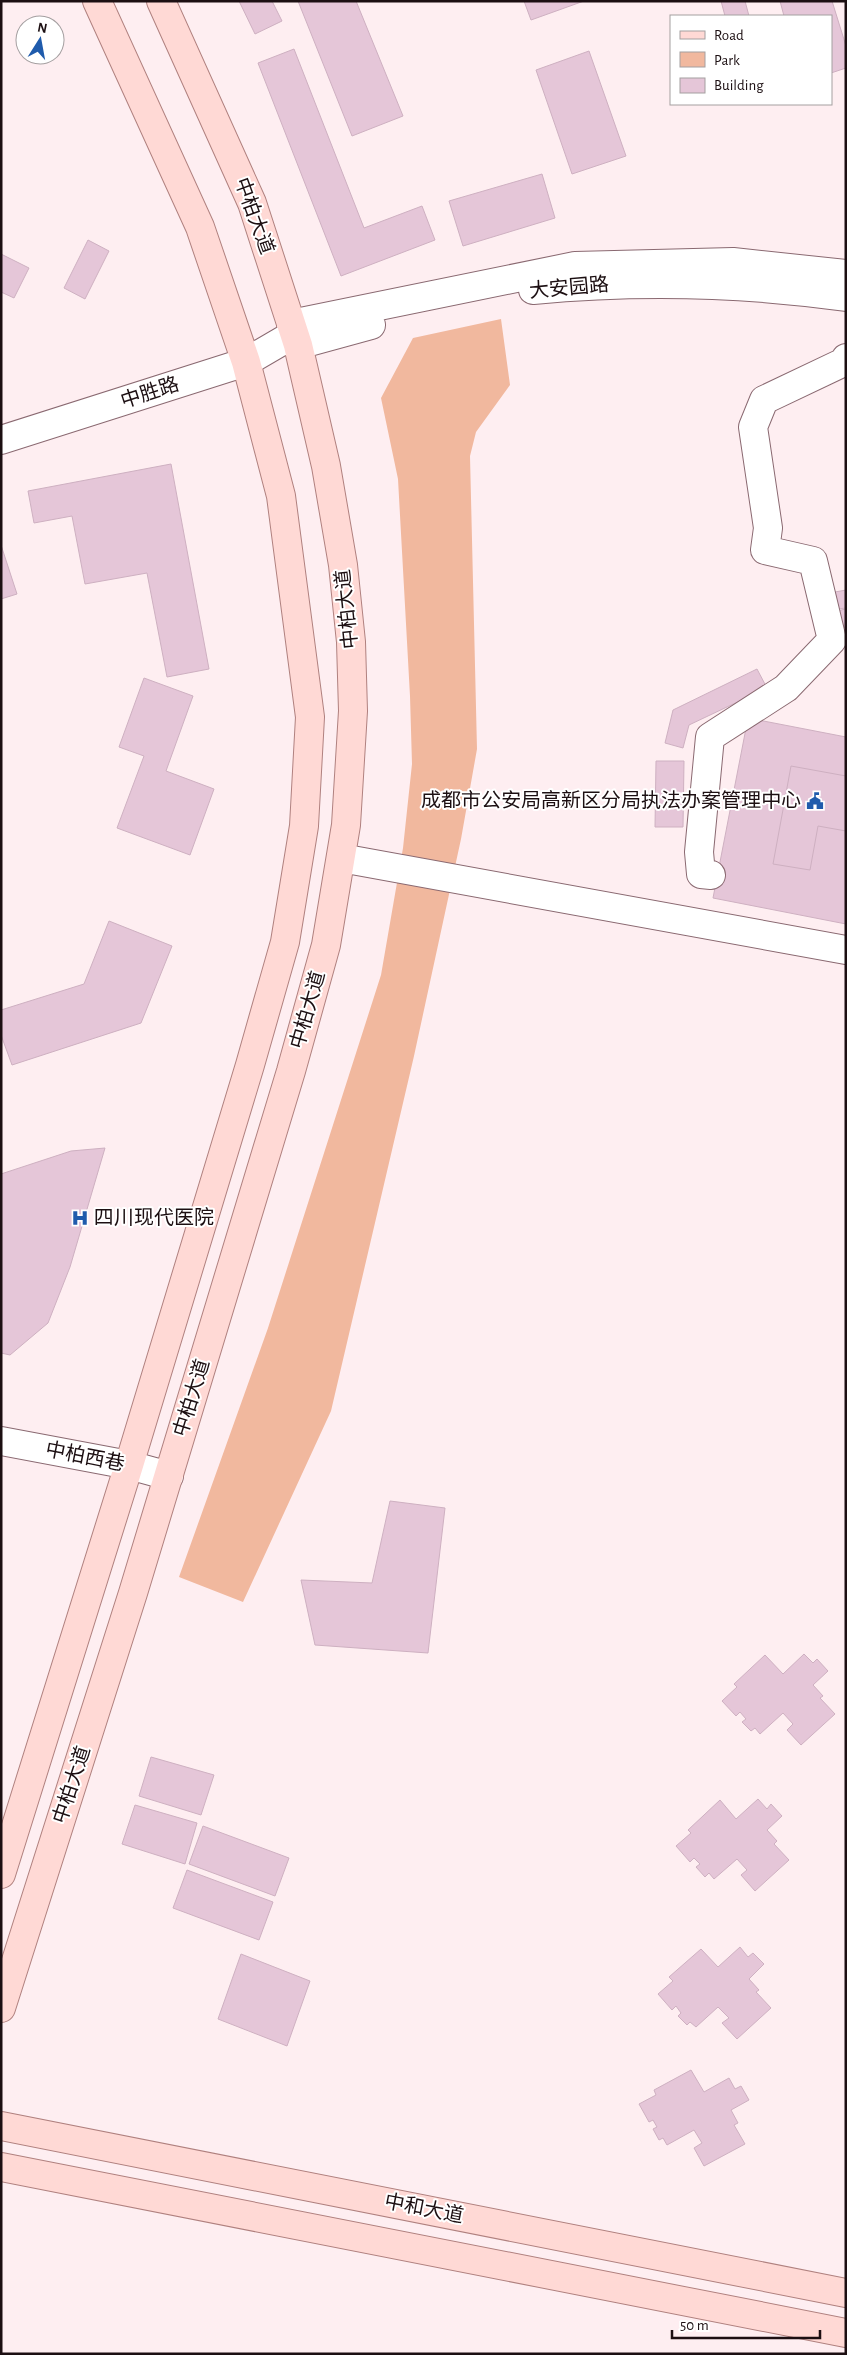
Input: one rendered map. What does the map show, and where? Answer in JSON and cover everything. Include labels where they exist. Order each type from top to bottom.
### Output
[{"type":"main road","name":"中柏大道","points":[[1,1874],[129,1465],[250,1065],[285,942],[304,826],[310,718],[304,657],[281,496],[246,362],[200,227],[97,1]]},
{"type":"main road","name":"中柏大道","points":[[1,2008],[169,1476],[324,954],[346,825],[353,711],[351,642],[343,565],[326,466],[294,334],[252,203],[161,1]]},
{"type":"main road","name":"中和大道","points":[[1,2126],[846,2293]]},
{"type":"main road","name":"中和大道","points":[[1,2166],[846,2333]]},
{"type":"street","points":[[294,334],[575,266],[734,262],[846,274]]},
{"type":"street","name":"大安园路","points":[[294,334],[512,292],[598,284],[671,282],[797,290],[846,298]]},
{"type":"street","name":"中胜路","points":[[1,440],[246,362],[294,334]]},
{"type":"street","points":[[711,875],[701,874],[699,852],[710,737],[786,688],[832,640],[813,561],[765,550],[768,528],[753,427],[764,400],[844,362],[846,358]]},
{"type":"street","points":[[341,858],[846,950]]},
{"type":"street","name":"中柏西巷","points":[[1,1441],[129,1465],[169,1476]]},
{"type":"green space","points":[[501,319],[510,385],[476,432],[470,456],[477,749],[461,839],[414,1056],[331,1411],[243,1602],[179,1577],[268,1328],[381,975],[403,848],[412,764],[410,696],[398,479],[381,398],[413,338]]},
{"type":"building","points":[[239,1],[272,1],[282,21],[255,34]]},
{"type":"building","points":[[298,1],[356,1],[403,116],[352,136]]},
{"type":"building","points":[[524,1],[584,1],[531,20]]},
{"type":"building","points":[[721,1],[745,1],[749,15],[725,15]]},
{"type":"building","points":[[780,1],[832,1],[846,46],[846,68],[832,73],[832,15],[784,15]]},
{"type":"building","points":[[294,49],[364,228],[422,206],[435,240],[341,276],[258,63]]},
{"type":"building","points":[[589,51],[626,156],[572,174],[536,70]]},
{"type":"building","points":[[542,174],[555,218],[463,246],[449,201]]},
{"type":"building","points":[[88,240],[109,251],[85,299],[64,288]]},
{"type":"building","points":[[1,254],[29,268],[14,298],[1,292]]},
{"type":"building","points":[[171,464],[209,669],[167,677],[147,573],[85,584],[72,516],[34,523],[28,491]]},
{"type":"building","points":[[1,545],[17,594],[1,599]]},
{"type":"building","points":[[846,590],[846,608],[838,609],[835,592]]},
{"type":"building","points":[[846,609],[846,627],[840,628],[836,611]]},
{"type":"building","points":[[757,669],[767,688],[689,725],[683,748],[665,743],[673,710]]},
{"type":"building","points":[[144,678],[193,696],[166,771],[214,789],[190,855],[117,828],[144,756],[119,747]]},
{"type":"building","points":[[748,718],[846,737],[846,924],[713,898]]},
{"type":"building","points":[[656,761],[684,761],[683,827],[655,827]]},
{"type":"building","name":"成都市公安局高新区分局执法办案管理中心","points":[[791,766],[846,776],[846,831],[818,826],[810,870],[773,864]]},
{"type":"building","points":[[109,921],[172,946],[141,1023],[12,1065],[1,1035],[1,1010],[84,984]]},
{"type":"building","points":[[105,1148],[70,1267],[48,1323],[10,1355],[1,1353],[1,1174],[71,1151]]},
{"type":"building","points":[[390,1501],[445,1508],[428,1653],[315,1645],[301,1580],[372,1583]]},
{"type":"building","points":[[804,1654],[813,1663],[817,1659],[828,1671],[813,1685],[823,1696],[820,1698],[835,1714],[801,1745],[787,1730],[793,1724],[783,1713],[760,1734],[755,1728],[751,1731],[742,1722],[746,1719],[740,1712],[736,1716],[722,1701],[737,1687],[734,1684],[765,1655],[783,1674]]},
{"type":"building","points":[[151,1757],[214,1775],[201,1815],[139,1796]]},
{"type":"building","points":[[758,1799],[767,1809],[771,1804],[782,1816],[767,1830],[777,1841],[774,1844],[789,1860],[755,1891],[741,1875],[747,1870],[737,1859],[714,1879],[709,1873],[705,1877],[696,1867],[700,1864],[694,1858],[690,1862],[676,1846],[691,1833],[688,1830],[720,1800],[736,1819]]},
{"type":"building","points":[[135,1805],[197,1823],[185,1864],[122,1844]]},
{"type":"building","points":[[203,1826],[289,1858],[275,1896],[189,1864]]},
{"type":"building","points":[[187,1870],[273,1902],[259,1940],[173,1908]]},
{"type":"building","points":[[740,1947],[748,1957],[753,1953],[764,1964],[749,1979],[759,1990],[756,1992],[771,2008],[737,2039],[722,2023],[729,2018],[718,2007],[696,2027],[690,2022],[687,2025],[678,2016],[681,2013],[676,2006],[672,2010],[658,1994],[673,1981],[669,1977],[701,1949],[718,1967]]},
{"type":"building","points":[[241,1954],[310,1981],[287,2046],[218,2019]]},
{"type":"building","points":[[691,2070],[704,2092],[729,2078],[735,2089],[741,2086],[749,2100],[731,2110],[738,2123],[734,2125],[745,2144],[704,2166],[694,2148],[702,2143],[694,2130],[667,2145],[663,2138],[659,2140],[653,2129],[657,2127],[653,2120],[649,2122],[639,2104],[656,2095],[654,2090]]},
{"type":"place","name":"成都市公安局高新区分局执法办案管理中心","points":[[815,801]]},
{"type":"place","name":"四川现代医院","points":[[80,1218]]}]
